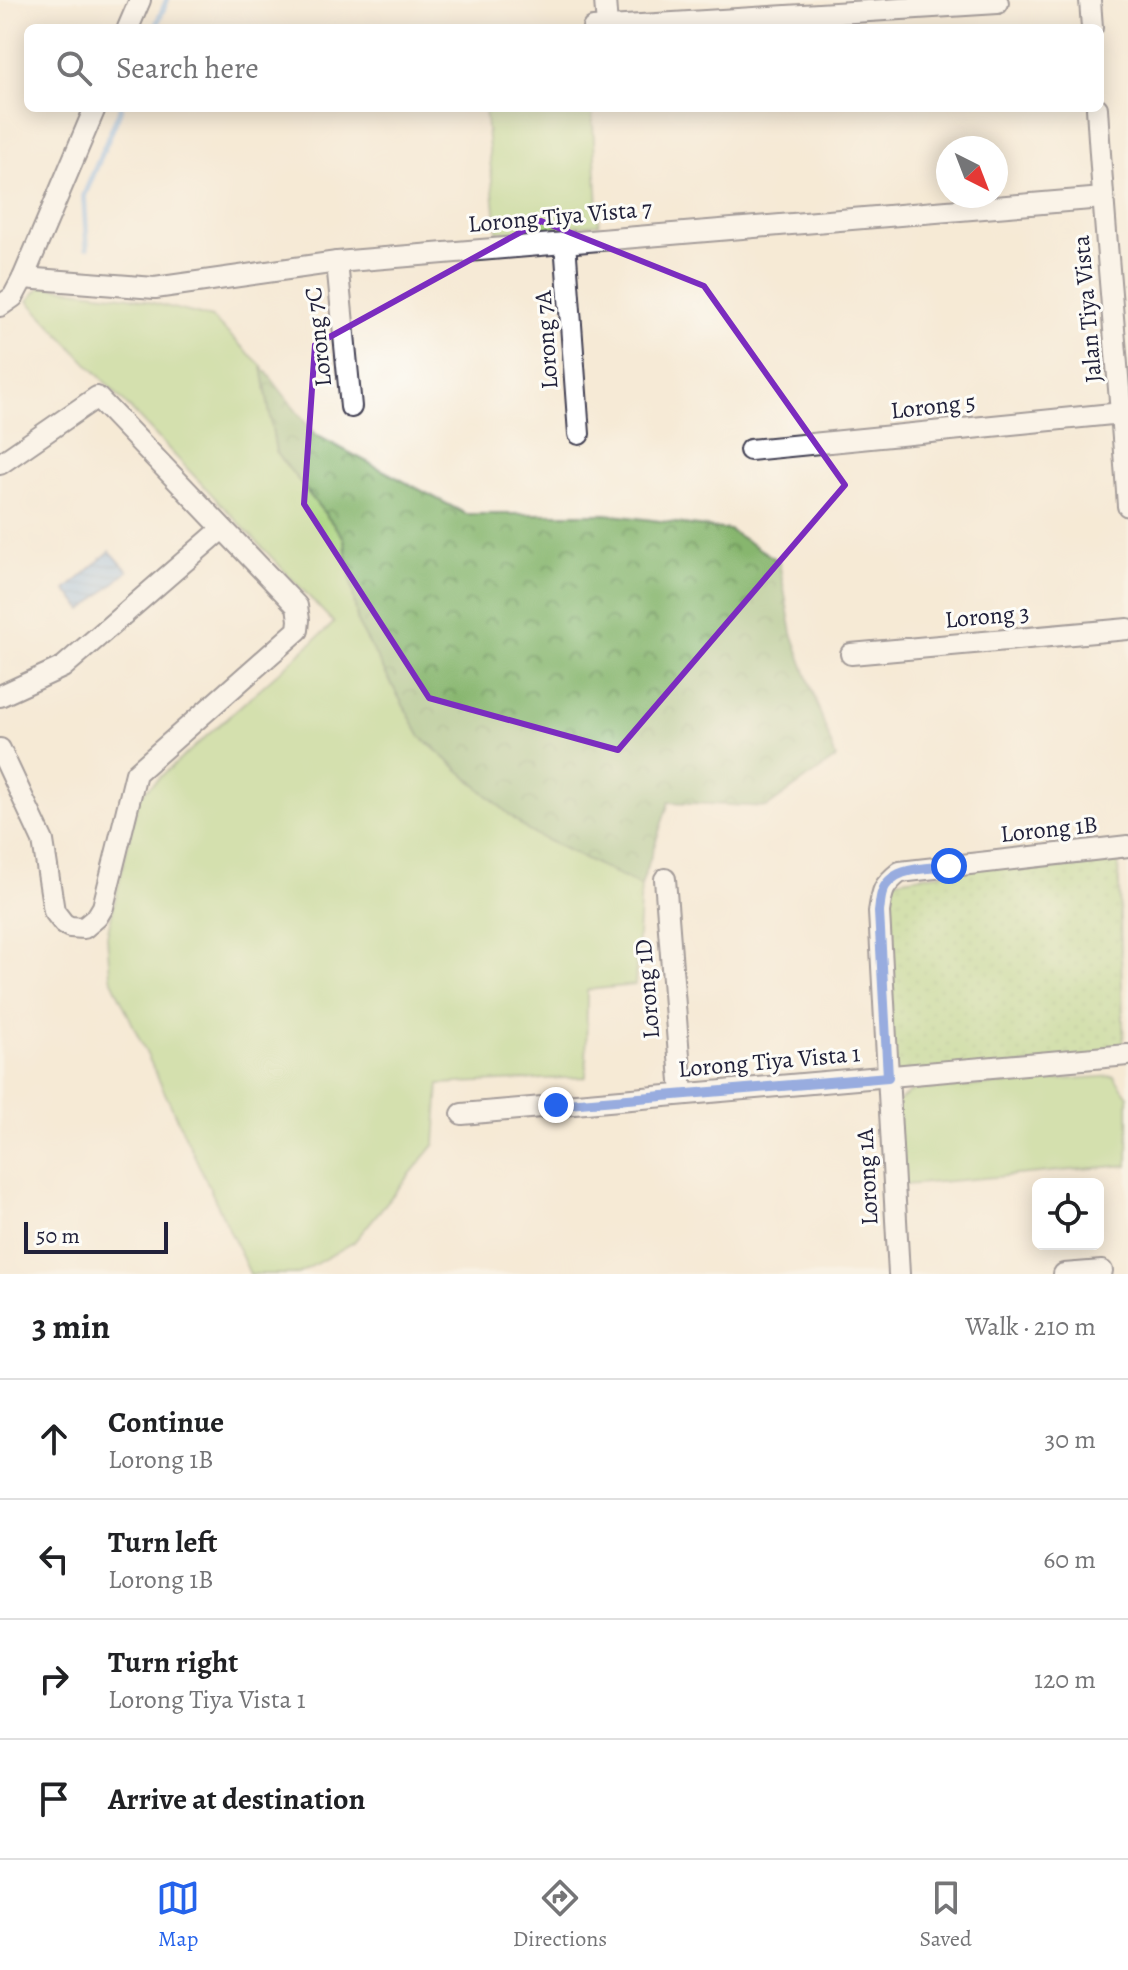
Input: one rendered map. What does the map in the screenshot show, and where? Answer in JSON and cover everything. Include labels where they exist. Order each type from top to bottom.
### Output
[{"type":"street","points":[[130,24],[140,0]]},
{"type":"street","points":[[601,24],[605,0]]},
{"type":"street","points":[[1090,0],[1092,24]]},
{"type":"street","points":[[650,24],[998,3]]},
{"type":"street","points":[[0,306],[13,297],[23,278],[93,112]]},
{"type":"street","name":"Jalan Tiya Vista","points":[[1097,112],[1128,506]]},
{"type":"street","name":"Lorong Tiya Vista 7","points":[[23,278],[155,288],[337,262],[1103,198]]},
{"type":"street","name":"Lorong 7A","points":[[565,242],[579,434]]},
{"type":"street","name":"Lorong 7C","points":[[337,262],[351,407]]},
{"type":"street","points":[[0,464],[97,397],[297,606],[299,620],[298,630],[136,773],[103,907],[84,928],[64,924],[54,911],[43,841],[0,749]]},
{"type":"street","name":"Lorong 5","points":[[750,450],[1122,413]]},
{"type":"street","points":[[0,696],[63,667],[222,529]]},
{"type":"street","name":"Lorong 3","points":[[851,654],[1128,629]]},
{"type":"street","name":"Lorong 1B","points":[[888,1077],[879,912],[882,892],[888,881],[900,872],[1128,846]]},
{"type":"street","name":"Lorong 1D","points":[[665,879],[682,1094]]},
{"type":"street","name":"Lorong Tiya Vista 1","points":[[462,1114],[1128,1055]]},
{"type":"street","name":"Lorong 1A","points":[[888,1077],[899,1274]]},
{"type":"street","points":[[1064,1274],[1102,1271]]},
{"type":"highlighted area","points":[[541,221],[704,286],[845,485],[618,750],[429,698],[304,504],[315,345]]},
{"type":"green space","points":[[485,112],[592,112],[599,224],[497,232]]},
{"type":"green space","points":[[41,286],[130,297],[212,318],[262,366],[276,452],[344,538],[358,624],[528,831],[641,886],[635,985],[587,990],[586,1077],[439,1084],[435,1144],[354,1242],[298,1274],[250,1274],[110,976],[107,935],[139,796],[334,623],[28,301]]},
{"type":"green space","points":[[262,366],[314,434],[466,514],[606,514],[729,530],[779,561],[792,633],[836,758],[767,807],[669,802],[641,886],[528,831],[421,737],[358,624],[344,538],[276,452]]},
{"type":"green space","points":[[1118,847],[1124,1056],[888,1077],[888,881]]},
{"type":"green space","points":[[1114,1076],[1128,1096],[1128,1165],[894,1186],[890,1108],[913,1090]]},
{"type":"water","points":[[110,551],[128,571],[83,610],[66,590]]},
{"type":"waterway","points":[[157,24],[167,0]]},
{"type":"waterway","points":[[87,247],[84,196],[119,112]]},
{"type":"route","points":[[556,1105],[888,1077],[879,912],[882,892],[888,881],[900,872],[949,866]]}]
